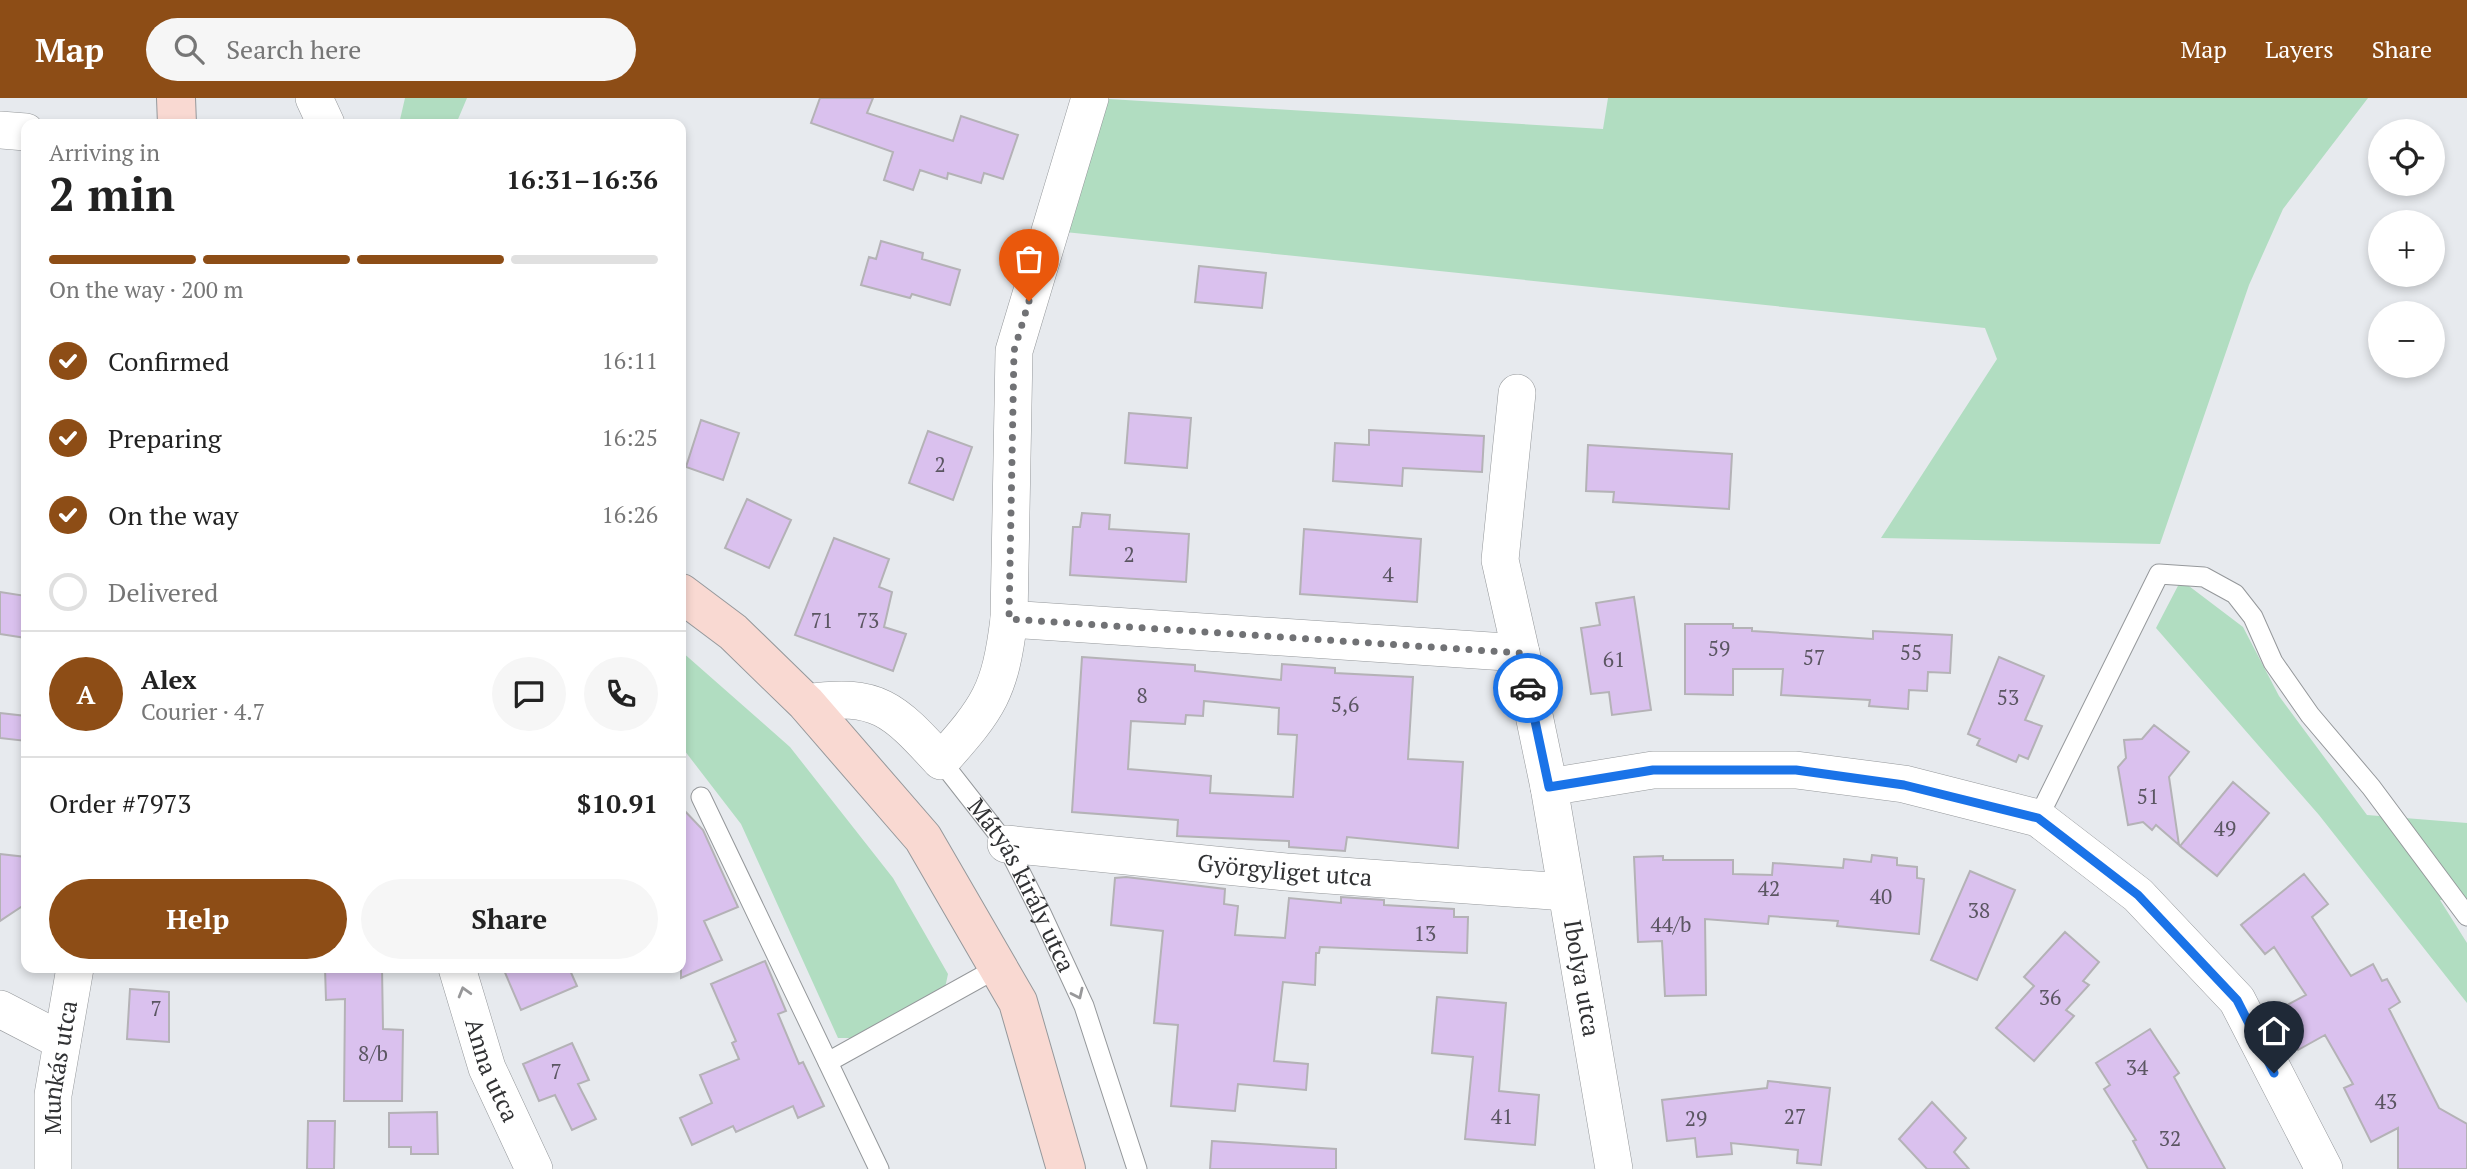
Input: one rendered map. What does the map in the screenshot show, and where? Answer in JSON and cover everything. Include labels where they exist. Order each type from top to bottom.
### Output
[{"type":"main road","points":[[176,98],[177,119]]},
{"type":"main road","points":[[686,597],[733,632],[806,703],[923,838],[1018,1002],[1066,1169]]},
{"type":"street","points":[[314,98],[324,119]]},
{"type":"street","points":[[941,761],[978,719],[994,692],[1004,653],[1009,619],[1014,351],[1090,98]]},
{"type":"street","points":[[0,130],[21,132]]},
{"type":"street","points":[[1517,393],[1500,560],[1549,787],[1653,770],[1796,770],[1904,785],[2038,818],[2138,895],[2237,1000],[2324,1169]]},
{"type":"street","points":[[1009,619],[1521,653]]},
{"type":"street","name":"Mátyás király utca","points":[[806,703],[836,699],[867,701],[903,720],[941,761]]},
{"type":"street","name":"Ibolya utca","points":[[1549,787],[1614,1169]]},
{"type":"street","name":"Györgyliget utca","points":[[1006,844],[1286,872],[1565,892]]},
{"type":"street","name":"Munkás utca","points":[[54,1169],[51,1146],[53,1094],[74,973]]},
{"type":"street","name":"Anna utca","points":[[458,973],[487,1068],[534,1169]]},
{"type":"street","points":[[0,1009],[62,1041]]},
{"type":"lane","points":[[2038,818],[2159,574],[2204,577],[2235,594],[2253,617],[2273,662],[2310,715],[2371,787],[2467,916]]},
{"type":"lane","name":"Mátyás király utca","points":[[941,761],[1006,844],[1084,1006],[1137,1169]]},
{"type":"lane","points":[[701,797],[879,1169]]},
{"type":"lane","points":[[828,1062],[999,967]]},
{"type":"green space","points":[[405,98],[467,98],[458,119],[400,119]]},
{"type":"green space","points":[[1093,98],[1603,129],[1608,98],[2368,98],[2283,209],[2249,285],[2160,544],[1881,538],[1997,359],[1985,328],[1065,232]]},
{"type":"green space","points":[[2181,580],[2243,627],[2279,696],[2367,815],[2467,823],[2467,901],[2440,900],[2467,943],[2467,1003],[2319,815],[2156,628]]},
{"type":"green space","points":[[686,655],[790,747],[893,878],[948,974],[945,988],[853,1038],[838,1038],[741,824],[686,752]]},
{"type":"building","points":[[820,98],[873,98],[867,113],[953,141],[961,116],[1018,135],[1003,179],[984,173],[981,183],[948,173],[947,179],[920,170],[913,190],[884,180],[893,152],[811,123]]},
{"type":"building","points":[[881,241],[923,253],[922,259],[960,270],[950,305],[912,294],[910,298],[861,285],[869,257],[876,259]]},
{"type":"building","points":[[1199,266],[1266,273],[1262,308],[1195,302]]},
{"type":"building","points":[[1129,413],[1191,418],[1187,468],[1125,463]]},
{"type":"building","points":[[701,420],[739,433],[723,480],[686,467]]},
{"type":"building","points":[[1369,430],[1484,436],[1482,472],[1403,468],[1402,486],[1333,481],[1335,443],[1369,445]]},
{"type":"building","points":[[928,431],[972,447],[953,500],[909,483]]},
{"type":"building","points":[[1588,445],[1732,454],[1729,509],[1613,502],[1614,492],[1586,491]]},
{"type":"building","points":[[747,499],[791,520],[769,568],[725,548]]},
{"type":"building","points":[[1082,513],[1110,515],[1109,529],[1189,534],[1186,582],[1070,575],[1073,527],[1080,527]]},
{"type":"building","points":[[1304,529],[1421,539],[1417,602],[1300,594]]},
{"type":"building","points":[[834,538],[889,559],[879,587],[892,592],[884,627],[906,634],[893,671],[795,635]]},
{"type":"building","points":[[0,592],[21,595],[21,637],[0,634]]},
{"type":"building","points":[[1634,597],[1651,710],[1612,715],[1609,692],[1591,694],[1581,628],[1600,625],[1596,603]]},
{"type":"building","points":[[1685,624],[1733,624],[1733,628],[1752,628],[1752,631],[1873,639],[1873,631],[1952,635],[1950,673],[1928,672],[1927,691],[1909,690],[1908,709],[1869,706],[1870,700],[1781,695],[1783,669],[1733,669],[1733,695],[1685,694]]},
{"type":"building","points":[[1082,657],[1195,665],[1195,671],[1281,680],[1282,664],[1335,668],[1335,673],[1413,677],[1408,759],[1463,762],[1458,848],[1347,837],[1345,851],[1289,847],[1289,841],[1177,836],[1178,820],[1072,812]],"holes":[[[1204,701],[1279,708],[1278,734],[1297,735],[1293,797],[1210,793],[1211,776],[1128,769],[1131,721],[1185,724],[1186,715],[1203,716]]]},
{"type":"building","points":[[1999,657],[2044,676],[2025,720],[2042,726],[2028,759],[2019,755],[2016,762],[1977,745],[1980,739],[1968,734]]},
{"type":"building","points":[[0,713],[21,715],[21,740],[0,738]]},
{"type":"building","points":[[2154,725],[2189,752],[2169,777],[2179,845],[2156,825],[2152,830],[2143,822],[2128,825],[2118,767],[2126,758],[2124,740],[2142,739]]},
{"type":"building","points":[[2233,782],[2269,813],[2217,876],[2180,846]]},
{"type":"building","points":[[686,812],[703,830],[738,907],[704,921],[722,960],[681,978],[681,973],[686,973]]},
{"type":"building","points":[[0,854],[21,856],[21,907],[0,921]]},
{"type":"building","points":[[1872,855],[1897,858],[1897,865],[1917,867],[1917,878],[1924,879],[1919,934],[1837,926],[1838,921],[1769,916],[1768,924],[1705,919],[1706,995],[1665,996],[1662,941],[1638,942],[1634,857],[1663,856],[1663,860],[1733,860],[1733,874],[1772,875],[1773,863],[1843,868],[1844,859],[1871,862]]},
{"type":"building","points":[[1970,871],[2015,890],[1977,980],[1931,960]]},
{"type":"building","points":[[2304,874],[2328,904],[2312,917],[2351,976],[2373,964],[2382,981],[2387,979],[2400,1002],[2389,1009],[2439,1108],[2467,1124],[2467,1169],[2398,1169],[2398,1128],[2371,1142],[2344,1088],[2353,1084],[2325,1035],[2298,1050],[2276,1011],[2306,995],[2274,947],[2265,954],[2241,925]]},
{"type":"building","points":[[1115,878],[1225,889],[1224,904],[1238,906],[1235,935],[1285,938],[1289,898],[1341,903],[1341,897],[1384,900],[1384,905],[1454,909],[1454,917],[1468,917],[1467,953],[1320,947],[1319,953],[1316,953],[1315,985],[1283,982],[1274,1061],[1308,1064],[1306,1090],[1238,1084],[1235,1111],[1171,1106],[1178,1025],[1154,1023],[1163,931],[1111,925]]},
{"type":"building","points":[[2065,932],[2099,962],[2083,981],[2089,985],[2066,1010],[2074,1016],[2034,1061],[1996,1028],[2034,986],[2024,977]]},
{"type":"building","points":[[765,961],[786,1011],[778,1014],[799,1064],[803,1062],[824,1106],[798,1118],[793,1106],[736,1132],[733,1126],[692,1145],[680,1118],[712,1103],[700,1075],[739,1059],[732,1043],[736,1041],[711,984]]},
{"type":"building","points":[[325,973],[382,973],[383,1029],[403,1030],[402,1101],[344,1101],[345,999],[326,1000]]},
{"type":"building","points":[[505,973],[571,973],[577,986],[521,1010]]},
{"type":"building","points":[[130,989],[169,992],[169,1042],[127,1039]]},
{"type":"building","points":[[1437,997],[1506,1003],[1499,1091],[1539,1095],[1535,1145],[1465,1139],[1473,1057],[1432,1053]]},
{"type":"building","points":[[2150,1029],[2179,1073],[2174,1077],[2225,1169],[2148,1169],[2133,1141],[2136,1140],[2104,1089],[2110,1085],[2096,1063]]},
{"type":"building","points":[[572,1043],[589,1080],[578,1084],[596,1119],[572,1130],[555,1095],[539,1101],[523,1064]]},
{"type":"building","points":[[1768,1081],[1830,1088],[1821,1165],[1797,1163],[1798,1150],[1731,1143],[1732,1154],[1697,1157],[1695,1138],[1667,1141],[1662,1100],[1767,1088]]},
{"type":"building","points":[[1932,1102],[1966,1138],[1954,1152],[1969,1169],[1927,1169],[1899,1139]]},
{"type":"building","points":[[437,1112],[438,1154],[411,1154],[411,1147],[389,1147],[389,1113]]},
{"type":"building","points":[[308,1121],[335,1121],[334,1169],[307,1169]]},
{"type":"building","points":[[1212,1141],[1336,1149],[1336,1169],[1210,1169]]},
{"type":"way so far","points":[[1029,301],[1014,351],[1009,619],[1521,653],[1528,688]]},
{"type":"route","points":[[1528,688],[1549,787],[1653,770],[1796,770],[1904,785],[2038,818],[2138,895],[2237,1000],[2274,1073]]}]
